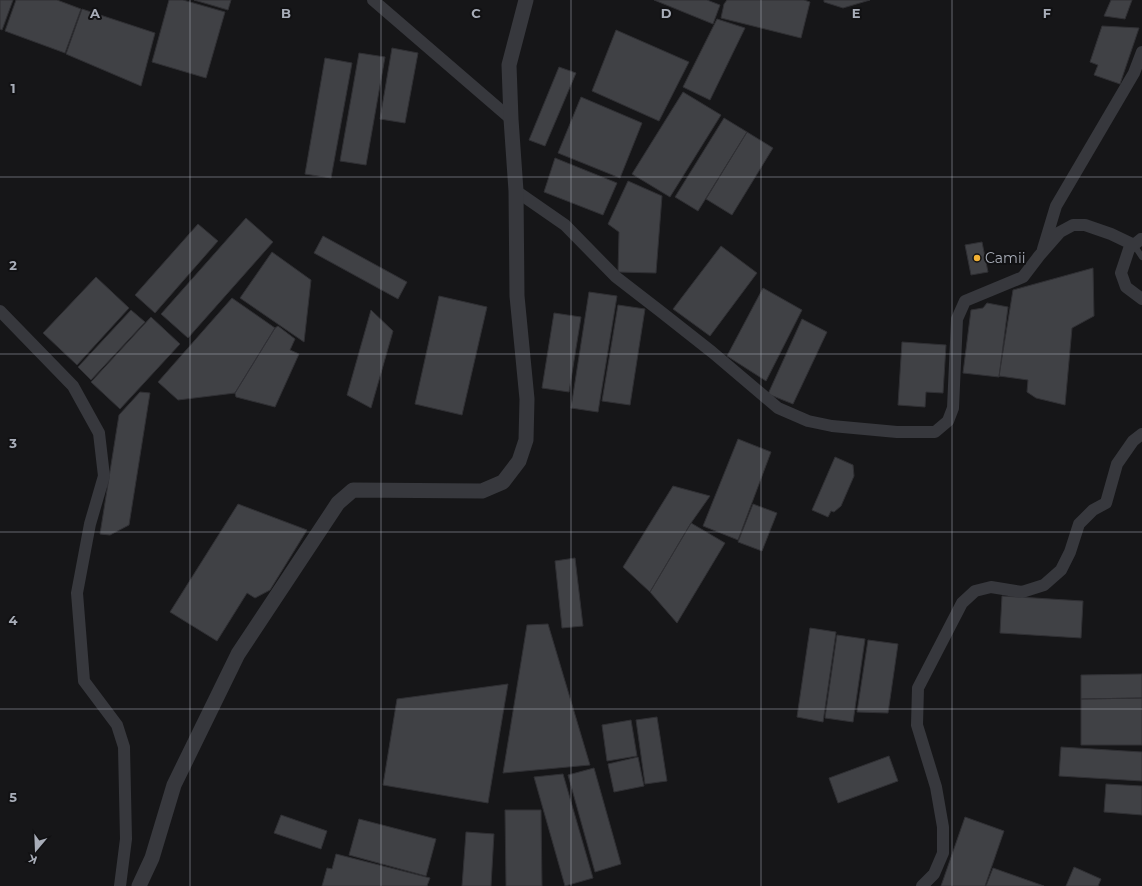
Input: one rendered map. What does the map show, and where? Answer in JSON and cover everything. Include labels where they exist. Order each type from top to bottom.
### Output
[{"type":"street","points":[[373,0],[511,120]]},
{"type":"street","points":[[138,886],[152,858],[174,785],[238,654],[338,503],[353,490],[482,491],[503,482],[518,462],[526,440],[526,399],[518,296],[516,191],[509,65],[526,0]]},
{"type":"street","points":[[1042,252],[1056,206],[1134,73],[1142,52]]},
{"type":"street","points":[[516,191],[565,225],[616,277],[712,352],[778,408],[808,421],[840,427],[897,432],[935,432],[948,421],[953,408],[957,319],[965,301],[1023,277],[1042,252],[1060,232],[1073,225],[1084,225],[1138,242]]},
{"type":"street","points":[[1138,242],[1129,249],[1121,273],[1126,287],[1142,299]]},
{"type":"street","points":[[0,311],[73,386],[99,433],[104,476],[90,524],[77,593],[84,681],[117,725],[124,748],[126,839],[120,886]]},
{"type":"street","points":[[922,886],[934,874],[943,853],[944,827],[936,787],[917,726],[918,688],[962,603],[975,591],[991,587],[1022,592],[1044,585],[1061,570],[1070,552],[1079,524],[1094,510],[1106,502],[1117,464],[1133,441],[1142,434]]},
{"type":"lane","points":[[1138,242],[1142,256]]},
{"type":"building","points":[[0,0],[13,0],[2,30],[0,29]]},
{"type":"building","points":[[16,0],[57,0],[81,9],[65,53],[5,31]]},
{"type":"building","points":[[169,0],[183,0],[225,12],[206,78],[152,62]]},
{"type":"building","points":[[194,0],[231,0],[228,10]]},
{"type":"building","points":[[654,0],[707,0],[720,5],[713,24]]},
{"type":"building","points":[[727,0],[804,0],[810,2],[801,38],[721,18],[724,4]]},
{"type":"building","points":[[824,0],[870,0],[843,8],[824,2]]},
{"type":"building","points":[[1111,0],[1132,0],[1125,19],[1104,16]]},
{"type":"building","points":[[82,9],[155,33],[141,86],[66,54]]},
{"type":"building","points":[[717,19],[745,28],[710,100],[683,87]]},
{"type":"building","points":[[1102,26],[1139,28],[1120,84],[1094,75],[1098,65],[1090,62]]},
{"type":"building","points":[[616,30],[689,62],[659,121],[592,91]]},
{"type":"building","points":[[392,48],[418,53],[405,123],[380,119]]},
{"type":"building","points":[[359,53],[385,57],[366,165],[340,161]]},
{"type":"building","points":[[325,58],[352,63],[331,178],[305,174]]},
{"type":"building","points":[[559,67],[576,73],[545,146],[529,140]]},
{"type":"building","points":[[683,92],[721,115],[670,197],[632,174]]},
{"type":"building","points":[[581,97],[642,123],[620,178],[558,153]]},
{"type":"building","points":[[724,118],[747,132],[698,211],[675,197]]},
{"type":"building","points":[[747,132],[773,148],[732,215],[706,199]]},
{"type":"building","points":[[555,158],[617,183],[603,215],[544,192]]},
{"type":"building","points":[[628,181],[662,196],[656,273],[618,272],[619,232],[608,224]]},
{"type":"building","points":[[246,218],[273,242],[188,338],[161,314]]},
{"type":"building","points":[[198,224],[218,241],[155,313],[135,295]]},
{"type":"building","points":[[323,236],[407,282],[398,299],[314,253]]},
{"type":"building","name":"Camii","points":[[982,242],[988,272],[971,275],[965,245]]},
{"type":"building","points":[[721,246],[757,273],[710,336],[673,309]]},
{"type":"building","points":[[272,252],[311,280],[304,342],[240,298]]},
{"type":"building","points":[[1093,268],[1094,316],[1072,328],[1065,405],[1036,398],[1027,392],[1028,380],[999,376],[1013,290]]},
{"type":"building","points":[[96,277],[129,308],[77,365],[43,333]]},
{"type":"building","points":[[763,288],[802,310],[766,381],[727,356]]},
{"type":"building","points":[[589,292],[617,296],[598,412],[571,408]]},
{"type":"building","points":[[439,296],[487,307],[462,415],[415,404]]},
{"type":"building","points":[[232,298],[275,328],[235,393],[178,400],[158,382]]},
{"type":"building","points":[[987,303],[1008,307],[999,377],[963,373],[971,310],[983,308]]},
{"type":"building","points":[[618,305],[645,309],[630,405],[602,401]]},
{"type":"building","points":[[131,310],[145,322],[91,380],[78,367]]},
{"type":"building","points":[[371,310],[393,331],[371,408],[347,395]]},
{"type":"building","points":[[554,313],[581,317],[569,392],[542,388]]},
{"type":"building","points":[[151,317],[180,344],[120,409],[91,382]]},
{"type":"building","points":[[802,319],[827,332],[793,404],[768,394]]},
{"type":"building","points":[[278,326],[295,339],[290,350],[299,354],[275,407],[236,397],[235,393],[275,328]]},
{"type":"building","points":[[902,342],[946,345],[943,393],[926,392],[925,407],[898,405]]},
{"type":"building","points":[[140,392],[150,393],[129,525],[110,535],[100,534],[119,415]]},
{"type":"building","points":[[738,439],[771,452],[738,540],[703,526]]},
{"type":"building","points":[[835,457],[853,465],[854,476],[841,506],[834,512],[831,511],[828,517],[812,510]]},
{"type":"building","points":[[673,486],[710,496],[691,523],[650,592],[623,567]]},
{"type":"building","points":[[238,504],[307,530],[270,590],[255,598],[247,593],[217,641],[170,612]]},
{"type":"building","points":[[753,504],[777,513],[762,551],[738,542]]},
{"type":"building","points":[[691,523],[725,543],[677,623],[650,592]]},
{"type":"building","points":[[575,558],[583,626],[562,628],[555,561]]},
{"type":"building","points":[[1002,596],[1083,601],[1081,638],[1000,633]]},
{"type":"building","points":[[548,624],[590,765],[503,773],[527,625]]},
{"type":"building","points":[[810,628],[836,632],[823,722],[797,717]]},
{"type":"building","points":[[837,635],[865,639],[853,722],[825,718]]},
{"type":"building","points":[[868,640],[898,644],[888,713],[857,712]]},
{"type":"building","points":[[1142,674],[1142,698],[1081,699],[1081,675]]},
{"type":"building","points":[[508,684],[488,803],[383,785],[397,699]]},
{"type":"building","points":[[1142,698],[1142,745],[1081,745],[1081,699]]},
{"type":"building","points":[[657,717],[667,781],[645,784],[636,720]]},
{"type":"building","points":[[631,720],[637,756],[607,761],[602,725]]},
{"type":"building","points":[[1061,747],[1142,752],[1142,781],[1059,776]]},
{"type":"building","points":[[889,756],[898,781],[838,803],[829,778]]},
{"type":"building","points":[[638,757],[644,786],[614,792],[608,764]]},
{"type":"building","points":[[594,768],[621,864],[595,872],[568,775]]},
{"type":"building","points":[[563,774],[593,878],[565,886],[534,777]]},
{"type":"building","points":[[1106,784],[1142,786],[1142,815],[1104,812]]},
{"type":"building","points":[[505,810],[541,810],[542,886],[506,886]]},
{"type":"building","points":[[281,815],[327,831],[321,849],[274,833]]},
{"type":"building","points":[[965,817],[1004,831],[985,886],[941,886]]},
{"type":"building","points":[[359,819],[436,839],[426,876],[349,855]]},
{"type":"building","points":[[466,832],[494,834],[491,886],[462,886]]},
{"type":"building","points":[[336,854],[430,878],[427,886],[322,886],[327,868],[332,869]]},
{"type":"building","points":[[1074,867],[1101,879],[1098,886],[1066,886]]},
{"type":"building","points":[[993,868],[1044,886],[986,886]]},
{"type":"place","name":"Camii","points":[[977,258]]}]
